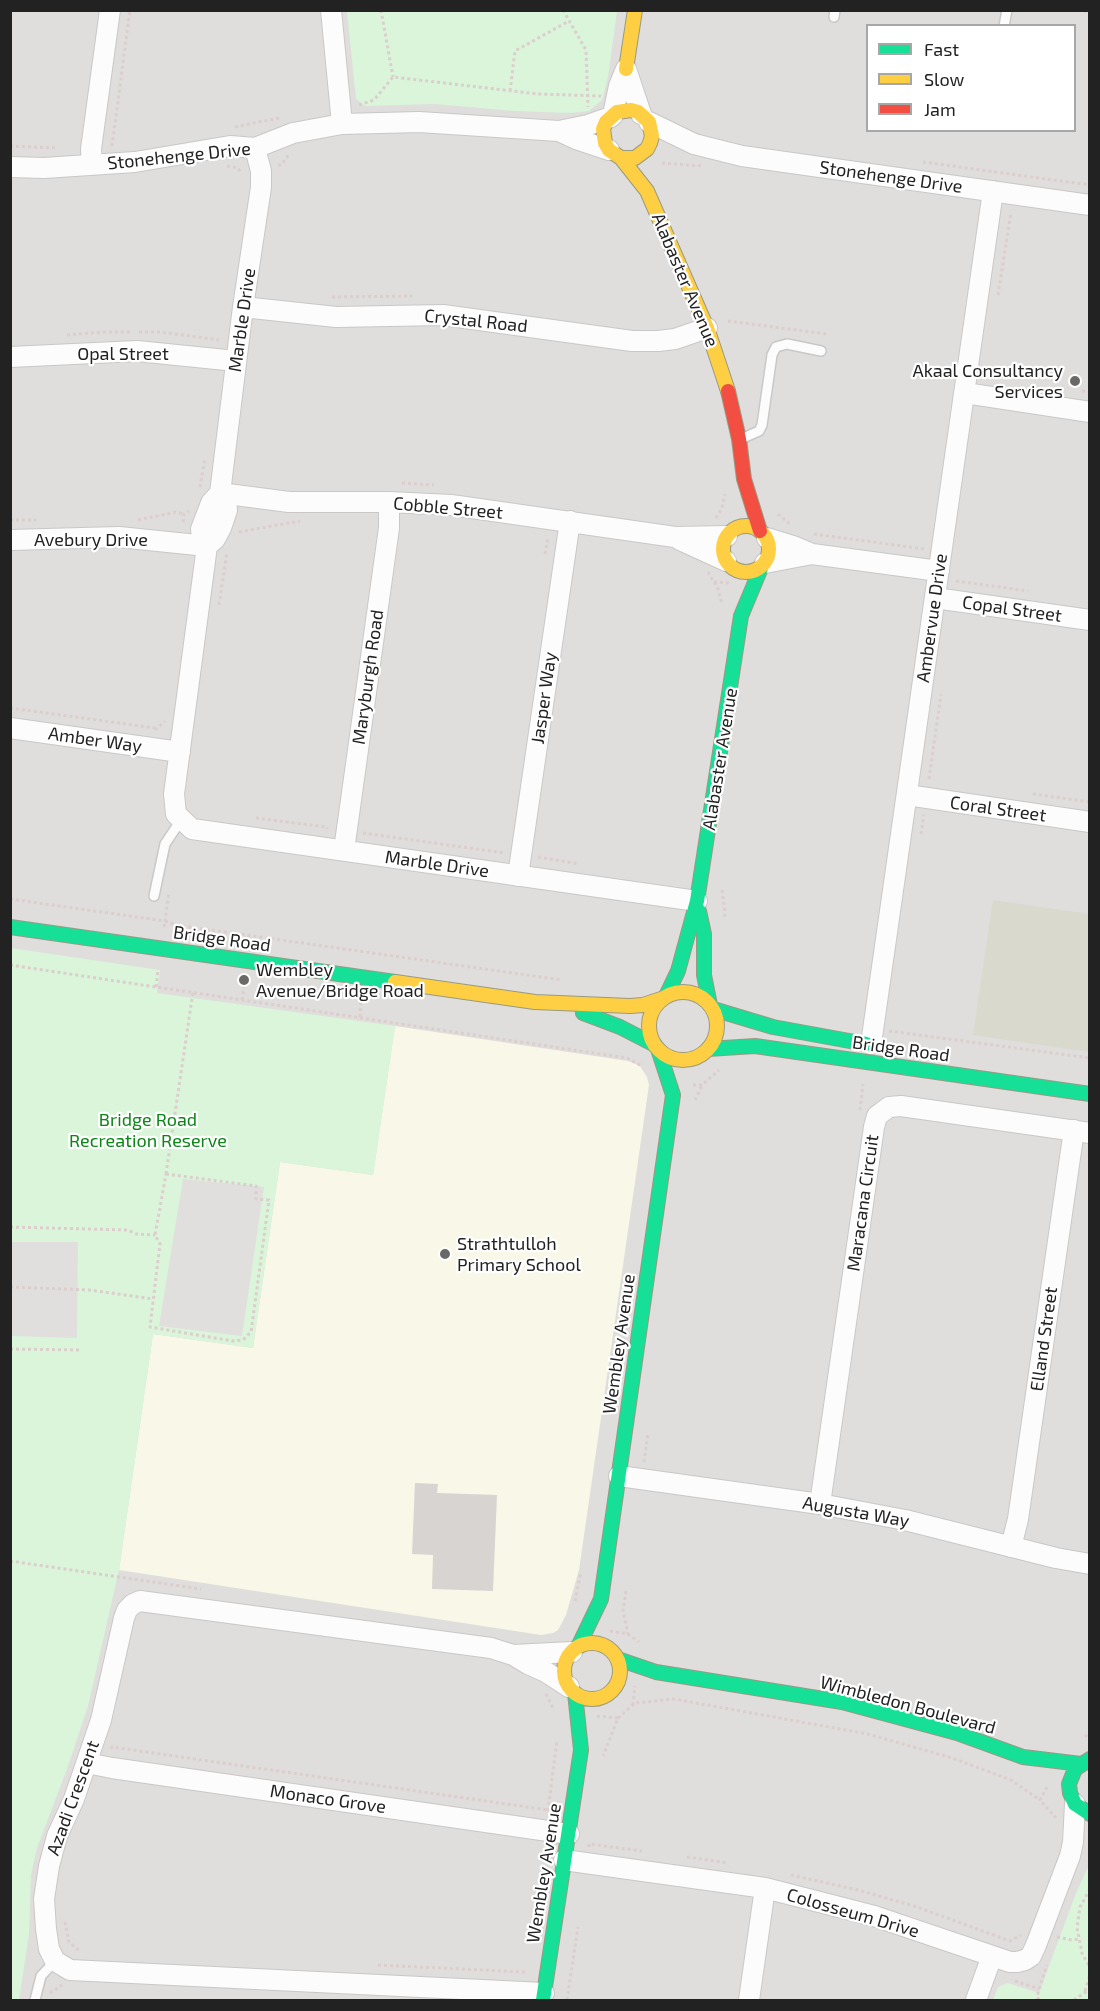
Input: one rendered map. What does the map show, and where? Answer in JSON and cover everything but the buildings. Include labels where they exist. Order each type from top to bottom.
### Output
[{"type":"street","points":[[92,165],[91,149],[110,10]]},
{"type":"street","points":[[331,10],[342,124]]},
{"type":"street","points":[[626,69],[652,136],[648,157],[635,158],[615,154],[603,136],[603,129],[612,116],[619,86],[626,69],[635,10]]},
{"type":"street","points":[[612,116],[624,110],[631,110],[645,118]]},
{"type":"street","name":"Stonehenge Drive","points":[[10,167],[44,168],[92,165],[170,158],[230,146],[255,148],[293,133],[342,124],[419,122],[559,131],[588,125],[612,116]]},
{"type":"street","name":"Stonehenge Drive","points":[[645,118],[694,144],[742,156],[1089,205]]},
{"type":"street","name":"Stonehenge Drive","points":[[559,131],[615,154]]},
{"type":"street","name":"Stonehenge Drive","points":[[648,157],[694,144]]},
{"type":"street","name":"Marble Drive","points":[[255,148],[260,168],[261,188],[243,307],[225,353],[220,493],[226,502],[227,510],[221,528],[207,546],[173,800],[176,814],[192,829],[698,901]]},
{"type":"street","name":"Alabaster Avenue","points":[[615,154],[647,191],[707,327],[725,378],[739,439],[744,479],[763,534]]},
{"type":"street","name":"Alabaster Avenue","points":[[647,191],[648,157]]},
{"type":"street","name":"Ambervue Drive","points":[[876,1040],[907,795],[993,191]]},
{"type":"street","name":"Crystal Road","points":[[243,307],[336,317],[443,315],[632,341],[675,339],[707,327]]},
{"type":"street","name":"Opal Street","points":[[10,357],[137,351],[225,353]]},
{"type":"street","points":[[964,393],[1089,412]]},
{"type":"street","name":"Alabaster Avenue","points":[[723,534],[738,508],[744,479]]},
{"type":"street","name":"Cobble Street","points":[[220,493],[290,502],[389,502],[451,505],[675,537],[723,534]]},
{"type":"street","name":"Maryburgh Road","points":[[344,850],[337,829],[389,528],[389,502]]},
{"type":"street","name":"Jasper Way","points":[[518,876],[570,521]]},
{"type":"street","points":[[812,554],[763,565],[748,573],[735,570],[728,564],[723,548],[723,534],[737,528],[751,526],[763,534],[812,554],[939,571]]},
{"type":"street","points":[[763,534],[770,551],[763,565]]},
{"type":"street","name":"Avebury Drive","points":[[10,540],[119,537],[207,546]]},
{"type":"street","name":"Cobble Street","points":[[675,537],[728,564]]},
{"type":"street","name":"Alabaster Avenue","points":[[728,564],[741,616]]},
{"type":"street","name":"Alabaster Avenue","points":[[663,998],[678,971],[698,901],[741,616],[763,565]]},
{"type":"street","name":"Copal Street","points":[[935,598],[1089,620]]},
{"type":"street","name":"Amber Way","points":[[10,728],[180,752]]},
{"type":"street","name":"Coral Street","points":[[907,795],[1089,822]]},
{"type":"street","name":"Alabaster Avenue","points":[[698,901],[704,934],[704,975],[712,1007]]},
{"type":"street","name":"Bridge Road","points":[[10,927],[535,1002],[594,1016],[656,1047]]},
{"type":"street","points":[[673,1095],[713,1042],[718,1025],[712,1007],[703,998],[685,991],[663,998],[654,1007],[650,1016],[650,1036],[656,1047],[667,1056],[677,1059],[688,1060],[703,1053]]},
{"type":"street","name":"Bridge Road","points":[[535,1002],[630,1006],[644,1005],[663,998]]},
{"type":"street","name":"Bridge Road","points":[[712,1007],[763,1025],[876,1040]]},
{"type":"street","name":"Bridge Road","points":[[703,1053],[755,1046],[1089,1094]]},
{"type":"street","name":"Wembley Avenue","points":[[607,1647],[601,1599],[673,1095],[656,1047]]},
{"type":"street","name":"Maracana Circuit","points":[[820,1504],[877,1116],[889,1107],[901,1106],[1082,1131]]},
{"type":"street","name":"Elland Street","points":[[1011,1547],[1018,1519],[1082,1131]]},
{"type":"street","name":"Augusta Way","points":[[619,1476],[820,1504],[905,1520],[1056,1558],[1089,1564]]},
{"type":"street","name":"Wembley Avenue","points":[[575,1649],[601,1599]]},
{"type":"street","name":"Azadi Crescent","points":[[55,1961],[49,1949],[44,1899],[49,1866],[57,1836],[87,1763],[106,1699],[124,1618],[127,1610],[133,1604],[140,1601],[490,1648],[513,1655],[546,1672],[572,1690]]},
{"type":"street","points":[[600,1711],[611,1692],[621,1674],[618,1659],[607,1647],[592,1643],[575,1649],[567,1658],[564,1673],[572,1690],[587,1699],[594,1699],[611,1692]]},
{"type":"street","name":"Azadi Crescent","points":[[513,1655],[575,1649]]},
{"type":"street","name":"Wimbledon Boulevard","points":[[618,1659],[656,1672],[842,1702],[957,1733],[1023,1757],[1046,1761],[1087,1760]]},
{"type":"street","name":"Wimbledon Boulevard","points":[[611,1692],[677,1675]]},
{"type":"street","name":"Wembley Avenue","points":[[544,1997],[581,1750],[572,1690]]},
{"type":"street","name":"Wembley Avenue","points":[[581,1750],[592,1731]]},
{"type":"street","name":"Wimbledon Boulevard","points":[[1023,1757],[1041,1773]]},
{"type":"street","points":[[1073,1799],[1071,1776],[1087,1760]]},
{"type":"street","name":"Monaco Grove","points":[[87,1763],[568,1834]]},
{"type":"street","name":"Colosseum Drive","points":[[564,1860],[765,1888],[874,1916],[990,1963],[1017,1962],[1031,1956],[1070,1856],[1073,1842],[1073,1799]]},
{"type":"street","name":"Colosseum Drive","points":[[1070,1856],[1089,1834]]},
{"type":"street","points":[[749,2001],[765,1888]]},
{"type":"street","points":[[55,1961],[70,1970],[82,1972],[544,1997]]},
{"type":"street","points":[[976,2001],[990,1963]]},
{"type":"lane","points":[[739,439],[759,432],[762,425],[772,355],[776,347],[787,344],[821,351]]},
{"type":"lane","points":[[154,896],[165,844],[181,820]]},
{"type":"lane","points":[[35,2001],[41,1976],[55,1961]]},
{"type":"path","points":[[112,147],[130,10]]},
{"type":"path","points":[[381,10],[393,77]]},
{"type":"path","points":[[563,10],[586,51],[588,125]]},
{"type":"path","points":[[1078,10],[1089,12]]},
{"type":"path","points":[[510,91],[515,51],[569,21]]},
{"type":"path","points":[[241,179],[240,172],[281,165],[294,149]]},
{"type":"path","points":[[920,161],[1089,184]]},
{"type":"path","points":[[997,303],[1011,209]]},
{"type":"path","points":[[197,496],[205,452]]},
{"type":"path","points":[[723,534],[711,523],[722,508],[725,489]]},
{"type":"path","points":[[180,543],[184,514],[194,507]]},
{"type":"path","points":[[240,532],[309,520]]},
{"type":"path","points":[[956,581],[1034,592]]},
{"type":"path","points":[[10,708],[155,728],[167,720]]},
{"type":"path","points":[[153,748],[155,728]]},
{"type":"path","points":[[337,829],[582,865]]},
{"type":"path","points":[[10,899],[165,921],[170,890]]},
{"type":"path","points":[[722,890],[724,921]]},
{"type":"path","points":[[10,965],[627,1058],[641,1065],[645,1073]]},
{"type":"path","points":[[166,1174],[256,1186],[256,1199],[269,1200],[254,1313],[250,1332],[243,1340],[233,1341],[150,1328],[160,1244],[155,1235],[193,992]]},
{"type":"path","points":[[876,1040],[1089,1058]]},
{"type":"path","points":[[10,1227],[128,1230],[136,1234],[155,1235]]},
{"type":"path","points":[[10,1287],[90,1290],[153,1299]]},
{"type":"path","points":[[10,1348],[80,1350]]},
{"type":"path","points":[[10,1561],[118,1578]]},
{"type":"path","points":[[574,1604],[583,1564]]},
{"type":"path","points":[[618,1718],[635,1703],[674,1699],[868,1734],[952,1758],[1011,1780],[1040,1800]]},
{"type":"path","points":[[1085,1737],[1089,1731]]},
{"type":"path","points":[[112,1747],[114,1739]]},
{"type":"path","points":[[587,1863],[589,1844],[643,1851]]},
{"type":"path","points":[[677,1856],[737,1864]]},
{"type":"path","points":[[1089,1889],[1080,1907],[1077,1928],[1082,1953],[1089,1968]]},
{"type":"path","points":[[64,1914],[65,1922]]},
{"type":"path","points":[[567,2001],[578,1923]]},
{"type":"path","points":[[990,1963],[1039,1989]]},
{"type":"path","points":[[1074,2001],[1087,1990],[1089,1975]]},
{"type":"shaded area","points":[[11,11],[1089,11],[1089,2000],[11,2000]]},
{"type":"shaded area","points":[[993,900],[1089,914],[1089,1052],[973,1035]]},
{"type":"shaded area","name":"Strathtulloh Primary School","points":[[395,1026],[628,1061],[640,1066],[647,1077],[649,1085],[579,1570],[566,1615],[558,1630],[553,1633],[541,1635],[119,1570],[153,1334],[253,1348],[280,1162],[373,1175]]},
{"type":"shaded area","points":[[183,1179],[264,1187],[242,1336],[159,1326]]},
{"type":"shaded area","points":[[11,1242],[78,1242],[77,1338],[11,1336]]},
{"type":"green space","points":[[347,10],[617,11],[608,77],[602,100],[589,111],[570,113],[435,104],[365,106],[356,99]]},
{"type":"green space","name":"Bridge Road Recreation Reserve","points":[[11,948],[160,970],[157,993],[395,1026],[373,1175],[280,1162],[253,1348],[153,1334],[119,1570],[88,1706],[37,1848],[31,1875],[29,1934],[19,2000],[11,2000]]},
{"type":"green space","points":[[1089,1865],[1089,2000],[993,2000],[998,1987],[1008,1983],[1039,1993],[1076,1893]]},
{"type":"traffic: fast","points":[[666,996],[678,971],[697,901],[741,616],[761,568]]},
{"type":"traffic: fast","points":[[699,911],[704,934],[704,975],[710,1005]]},
{"type":"traffic: fast","points":[[10,927],[395,982]]},
{"type":"traffic: fast","points":[[713,1009],[773,1027],[866,1044]]},
{"type":"traffic: fast","points":[[583,1013],[620,1027],[655,1045]]},
{"type":"traffic: fast","points":[[708,1049],[755,1046],[1090,1094]]},
{"type":"traffic: fast","points":[[578,1647],[601,1599],[673,1095],[658,1049]]},
{"type":"traffic: fast","points":[[618,1659],[656,1672],[842,1702],[957,1733],[1023,1757],[1081,1764]]},
{"type":"traffic: fast","points":[[543,2000],[581,1750],[575,1693]]},
{"type":"traffic: fast","points":[[1090,1759],[1075,1769],[1069,1784],[1075,1804],[1090,1814]]},
{"type":"traffic: slow","points":[[626,69],[635,10]]},
{"type":"traffic: slow","points":[[621,158],[635,158],[647,149],[650,143],[652,136],[649,122],[638,112],[631,110],[617,112],[606,122],[603,129],[605,143],[609,150],[621,158],[647,191],[707,328],[728,391]]},
{"type":"traffic: slow","points":[[746,526],[755,527],[763,532],[768,540],[769,549],[768,558],[763,566],[755,571],[746,572],[737,571],[729,566],[724,558],[723,549],[724,540],[729,532],[737,527],[746,526]]},
{"type":"traffic: slow","points":[[395,982],[535,1002],[630,1006],[643,1005],[661,999]]},
{"type":"traffic: slow","points":[[683,992],[696,995],[707,1002],[714,1013],[717,1026],[714,1039],[707,1050],[696,1057],[683,1060],[670,1057],[659,1050],[652,1039],[649,1026],[652,1013],[659,1002],[670,995],[683,992]]},
{"type":"traffic: slow","points":[[586,1643],[598,1643],[612,1651],[620,1665],[620,1671],[618,1682],[612,1691],[598,1699],[586,1699],[569,1687],[564,1677],[564,1665],[576,1648],[586,1643]]},
{"type":"traffic: jam","points":[[728,391],[739,439],[744,479],[760,531]]},
{"type":"place","name":"Akaal Consultancy Services","points":[[1075,381]]},
{"type":"place","name":"Wembley Avenue/Bridge Road","points":[[244,980]]},
{"type":"place","name":"Strathtulloh Primary School","points":[[445,1254]]}]
